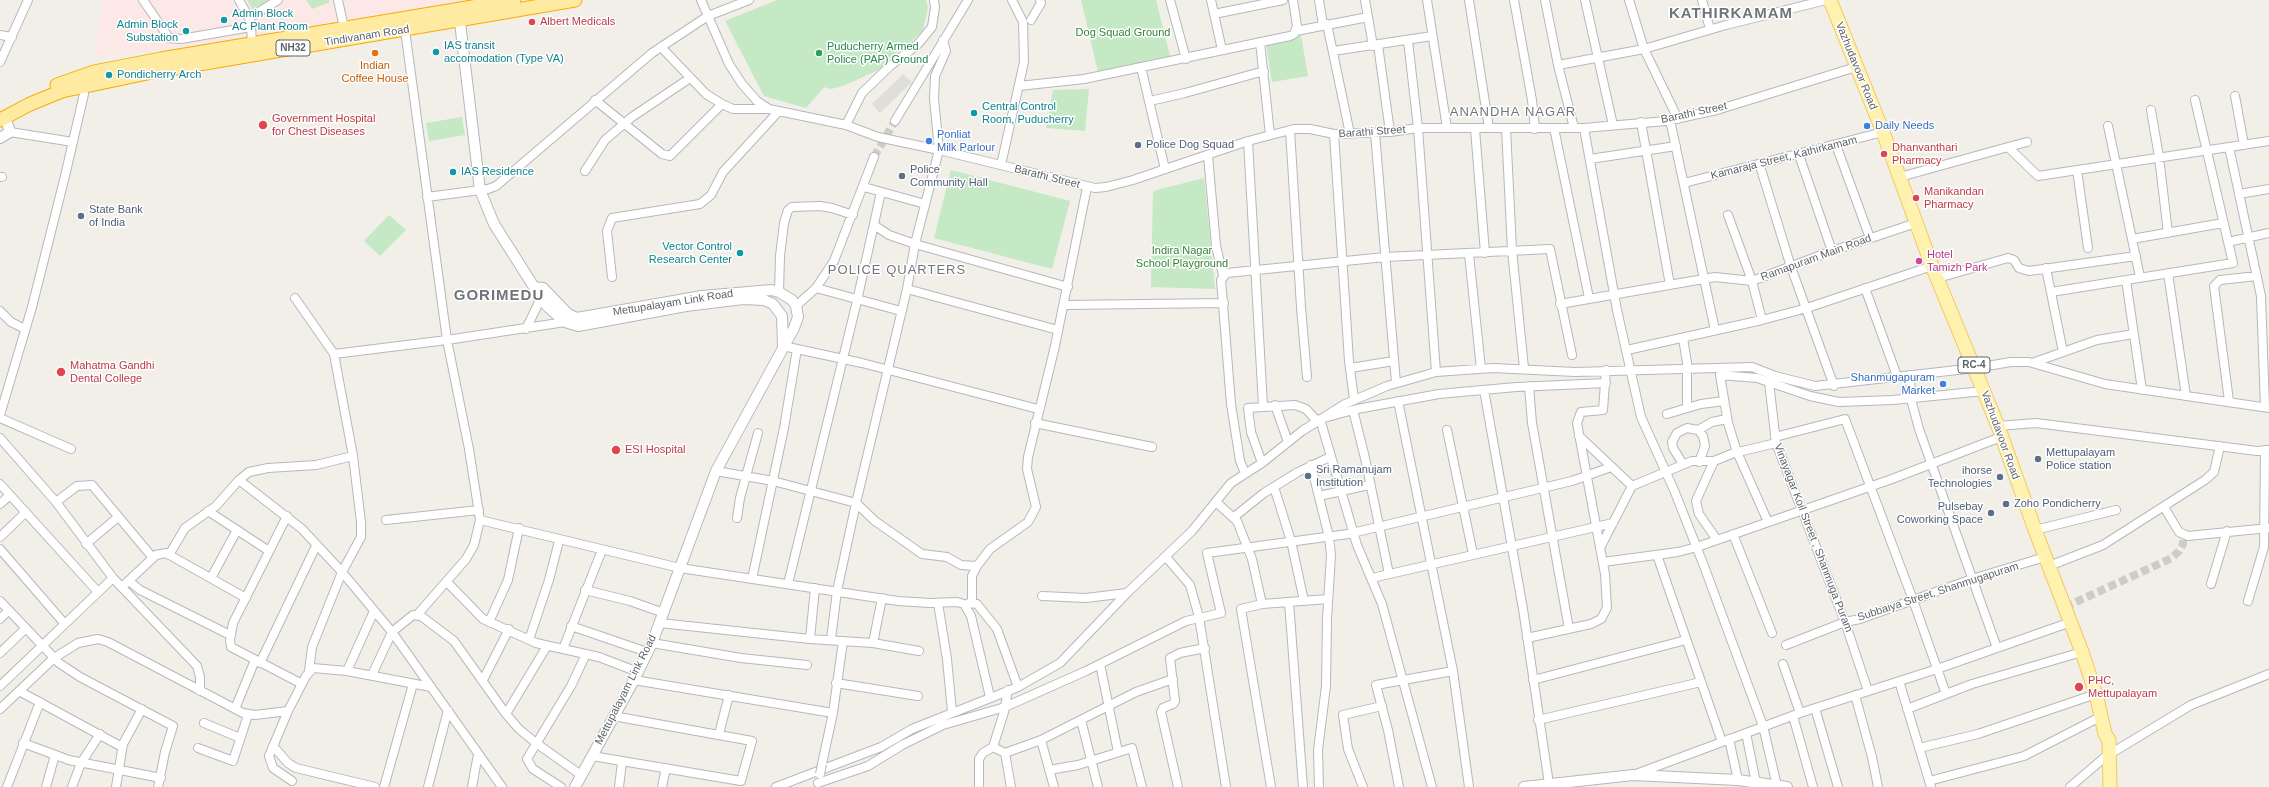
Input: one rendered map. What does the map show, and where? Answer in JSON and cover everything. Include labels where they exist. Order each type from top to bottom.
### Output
[{"type":"highway","name":"Tindivanam Road","points":[[1,114],[51,95],[106,69],[252,43],[279,45],[405,30],[514,0]]},
{"type":"highway","name":"Tindivanam Road","points":[[81,81],[152,72],[279,45],[344,28],[459,16],[575,0]]},
{"type":"main road","name":"Vazhudavoor Road","points":[[1830,0],[1883,132],[1932,266],[1984,391],[2047,562],[2071,622],[2096,694],[2105,734],[2103,742],[2108,756]]},
{"type":"main road","points":[[2106,787],[2108,756]]},
{"type":"main road","points":[[2108,756],[2110,787]]},
{"type":"street","points":[[0,62],[28,0]]},
{"type":"street","points":[[143,0],[169,38],[181,39],[250,27]]},
{"type":"street","points":[[239,0],[249,18],[252,43]]},
{"type":"street","points":[[249,18],[278,0]]},
{"type":"street","points":[[338,0],[344,28]]},
{"type":"street","points":[[701,0],[729,64],[742,84],[757,101],[769,109]]},
{"type":"street","points":[[428,197],[480,190],[496,186],[595,100],[661,47],[708,16],[749,0]]},
{"type":"street","points":[[846,125],[862,93],[890,66],[918,44],[932,27],[935,7],[934,0]]},
{"type":"street","points":[[895,122],[968,0]]},
{"type":"street","points":[[1001,166],[1024,62],[1022,22],[1012,0]]},
{"type":"street","points":[[1031,20],[1041,3],[1040,0]]},
{"type":"street","points":[[1170,0],[1186,59]]},
{"type":"street","points":[[1210,0],[1222,50]]},
{"type":"street","points":[[1214,14],[1283,0]]},
{"type":"street","points":[[1293,0],[1296,30]]},
{"type":"street","points":[[1319,0],[1333,52],[1350,134]]},
{"type":"street","points":[[1366,0],[1390,132]]},
{"type":"street","points":[[1427,0],[1447,128]]},
{"type":"street","points":[[1469,0],[1488,128]]},
{"type":"street","points":[[1514,0],[1532,100],[1535,129]]},
{"type":"street","points":[[1545,0],[1558,65],[1574,128]]},
{"type":"street","points":[[1585,0],[1599,57],[1613,125]]},
{"type":"street","points":[[1629,0],[1644,49],[1674,119],[1676,146],[1715,330]]},
{"type":"street","points":[[1702,0],[1710,29]]},
{"type":"street","points":[[1558,65],[1644,49],[1710,29],[1826,0]]},
{"type":"street","name":"Mettupalayam Link Road","points":[[459,16],[480,190],[494,224],[534,287],[543,288],[568,314],[577,318],[702,296],[771,290],[779,292]]},
{"type":"street","points":[[1019,86],[1084,79],[1186,59],[1290,36],[1296,30],[1368,17]]},
{"type":"street","points":[[372,675],[392,632],[406,619],[417,615],[466,559],[474,545],[480,520],[447,340],[405,30]]},
{"type":"street","points":[[0,35],[12,37]]},
{"type":"street","points":[[1333,52],[1432,36]]},
{"type":"street","points":[[831,639],[837,591],[856,503],[907,289],[915,244],[939,150],[934,99],[935,76],[946,51],[943,40]]},
{"type":"street","points":[[1408,41],[1418,128],[1436,372]]},
{"type":"street","points":[[1260,42],[1270,135]]},
{"type":"street","points":[[661,47],[706,94],[722,104],[733,109],[769,109]]},
{"type":"street","points":[[1141,67],[1165,169]]},
{"type":"street","name":"Barathi Street","points":[[769,109],[846,125],[878,137],[939,150],[1087,187],[1106,187],[1208,156],[1248,141],[1290,130],[1310,129],[1334,134],[1350,134],[1390,132],[1418,128],[1584,128],[1674,119],[1717,110],[1856,67]]},
{"type":"street","points":[[1150,101],[1264,71]]},
{"type":"street","points":[[585,171],[605,140],[624,124],[690,78]]},
{"type":"street","points":[[71,449],[0,416],[25,329],[73,142],[84,94],[81,81]]},
{"type":"street","points":[[2235,96],[2244,145]]},
{"type":"street","points":[[595,100],[662,154],[670,156],[722,104]]},
{"type":"street","points":[[2050,292],[2232,262],[2195,100]]},
{"type":"street","points":[[2151,110],[2160,157],[2168,233]]},
{"type":"street","points":[[612,277],[607,231],[612,218],[700,204],[711,195],[723,172],[737,155],[778,112]]},
{"type":"street","points":[[1,114],[10,132]]},
{"type":"street","points":[[1641,122],[1670,286]]},
{"type":"street","points":[[2108,126],[2140,277]]},
{"type":"street","points":[[1506,128],[1512,250],[1524,368]]},
{"type":"street","points":[[1554,128],[1590,298]]},
{"type":"street","points":[[1524,787],[1633,776],[1738,780],[1782,786],[1763,726],[1697,547],[1666,472],[1641,417],[1614,295],[1584,128]]},
{"type":"street","points":[[1474,129],[1485,252]]},
{"type":"street","points":[[1290,130],[1299,266],[1300,307],[1308,377]]},
{"type":"street","points":[[0,138],[10,132],[73,142]]},
{"type":"street","name":"Kamaraja Street, Kathirkamam","points":[[1684,183],[1760,166],[1883,132]]},
{"type":"street","points":[[1375,133],[1396,383]]},
{"type":"street","points":[[1334,134],[1350,368],[1354,400]]},
{"type":"street","points":[[1248,141],[1263,406]]},
{"type":"street","points":[[2008,147],[2038,176],[2269,141]]},
{"type":"street","points":[[1900,178],[2027,142]]},
{"type":"street","points":[[1836,145],[1870,238]]},
{"type":"street","points":[[1590,159],[1676,146]]},
{"type":"street","points":[[776,787],[881,747],[912,729],[1018,687],[1060,663],[1128,593],[1166,558],[1192,531],[1231,483],[1262,463],[1318,420],[1354,400],[1396,383],[1436,372],[1524,368],[1575,372],[1631,369],[1752,367],[1775,376],[1815,386],[1834,386],[1897,376],[1975,368],[2011,362],[2034,363],[2088,380],[2142,390],[2267,407],[2266,357],[2261,296],[2229,147]]},
{"type":"street","points":[[1799,155],[1832,251]]},
{"type":"street","points":[[1208,156],[1216,246],[1223,275],[1221,280],[1233,421],[1240,461],[1245,473]]},
{"type":"street","points":[[853,215],[832,208],[820,206],[792,207],[788,210],[784,223],[780,256],[779,292],[792,300],[796,306],[816,288],[834,261],[853,215],[864,187],[874,158]]},
{"type":"street","points":[[1760,166],[1791,267],[1834,386]]},
{"type":"street","points":[[2076,170],[2088,248]]},
{"type":"street","points":[[864,187],[925,204]]},
{"type":"street","points":[[990,697],[968,604],[972,576],[977,566],[990,549],[1028,522],[1036,507],[1027,469],[1034,423],[1064,305],[1087,187]]},
{"type":"street","points":[[2239,194],[2269,189]]},
{"type":"street","points":[[788,584],[812,492],[881,192]]},
{"type":"street","points":[[1728,215],[1752,281],[1762,320]]},
{"type":"street","name":"Ramapuram Main Road","points":[[1560,304],[1715,277],[1752,281],[1832,251],[1916,223]]},
{"type":"street","points":[[2132,239],[2223,223]]},
{"type":"street","points":[[874,225],[889,235],[915,244],[1068,287]]},
{"type":"street","points":[[2228,242],[2269,233]]},
{"type":"street","points":[[1223,275],[1233,272],[1385,257],[1550,249],[1560,304],[1572,355]]},
{"type":"street","points":[[1470,254],[1481,369]]},
{"type":"street","points":[[1938,278],[2008,258],[2014,260],[2021,270],[2136,256]]},
{"type":"street","points":[[1627,350],[1762,320],[1807,308],[1932,266]]},
{"type":"street","points":[[2046,268],[2063,352]]},
{"type":"street","points":[[2168,273],[2186,396]]},
{"type":"street","points":[[2229,401],[2214,286],[2220,280],[2257,276]]},
{"type":"street","points":[[2126,280],[2142,390]]},
{"type":"street","points":[[534,287],[540,300],[565,322],[578,326],[686,306],[743,300],[764,300],[773,304],[782,316],[783,346],[843,359],[1038,409]]},
{"type":"street","points":[[816,288],[857,301],[901,311]]},
{"type":"street","points":[[1865,288],[1897,376]]},
{"type":"street","points":[[907,289],[1058,330]]},
{"type":"street","points":[[295,298],[334,354],[353,456],[362,522],[361,537],[342,572],[312,647],[309,671],[288,711],[269,756],[273,768],[291,784],[296,768]]},
{"type":"street","points":[[526,329],[540,300]]},
{"type":"street","points":[[1064,305],[1224,302]]},
{"type":"street","name":"Mettupalayam Link Road","points":[[574,787],[636,676],[649,648],[664,613],[716,471],[798,317],[796,306]]},
{"type":"street","points":[[0,311],[11,322],[25,329]]},
{"type":"street","points":[[334,354],[447,340],[565,322]]},
{"type":"street","points":[[2034,363],[2097,340],[2134,334]]},
{"type":"street","points":[[1683,338],[1687,368],[1687,408]]},
{"type":"street","points":[[752,579],[784,428],[797,349]]},
{"type":"street","points":[[1350,368],[1394,361]]},
{"type":"street","points":[[1527,638],[1591,624],[1605,616],[1607,599],[1603,562],[1595,526],[1577,423],[1582,412],[1603,410],[1606,370]]},
{"type":"street","points":[[1768,522],[1737,452],[1727,419],[1720,375],[1758,378],[1810,396],[1839,402],[1911,399],[1984,391]]},
{"type":"street","points":[[1910,375],[1911,399],[1930,464],[1997,648]]},
{"type":"street","name":"Vinayagar Koil Street , Shanmuga Puram","points":[[1769,382],[1775,440],[1801,511],[1845,622],[1868,691]]},
{"type":"street","points":[[1318,420],[1353,410],[1438,394],[1529,386],[1606,383]]},
{"type":"street","points":[[1529,386],[1532,423],[1554,536],[1569,629]]},
{"type":"street","points":[[1484,390],[1497,469],[1504,497],[1512,545],[1549,784]]},
{"type":"street","points":[[1398,401],[1453,671],[1469,787]]},
{"type":"street","points":[[1667,414],[1687,408],[1724,401]]},
{"type":"street","points":[[1275,405],[1288,442]]},
{"type":"street","points":[[1262,463],[1251,432],[1248,408],[1275,405],[1295,405],[1306,409],[1318,420],[1355,532],[1360,553],[1382,604],[1432,787]]},
{"type":"street","points":[[1353,410],[1365,458],[1369,485],[1389,574]]},
{"type":"street","points":[[1698,430],[1712,422],[1727,419]]},
{"type":"street","points":[[1600,548],[1632,486],[1683,464],[1714,461],[1737,452],[1845,419],[1869,487],[1913,600],[1946,694]]},
{"type":"street","points":[[1034,423],[1152,447]]},
{"type":"street","points":[[1603,562],[1656,555],[1697,547],[1930,464],[1999,431],[2036,423],[2220,446],[2267,450],[2268,528],[2264,547],[2248,600]]},
{"type":"street","points":[[1683,464],[1673,448],[1674,437],[1682,429],[1692,428],[1698,430],[1703,436],[1705,446],[1699,462]]},
{"type":"street","points":[[1447,430],[1473,554]]},
{"type":"street","points":[[737,518],[745,476],[758,433]]},
{"type":"street","points":[[1579,436],[1610,467],[1632,486]]},
{"type":"street","points":[[0,438],[56,502],[113,578],[148,612],[197,666],[200,677],[200,691]]},
{"type":"street","name":"Subbaiya Street, Shanmugapuram","points":[[1786,645],[1845,622],[1860,620],[1972,579],[2047,562],[2103,545],[2212,474],[2220,446]]},
{"type":"street","points":[[169,555],[185,528],[220,502],[239,480],[249,472],[316,465],[353,456]]},
{"type":"street","points":[[1234,517],[1274,487],[1311,465],[1330,457]]},
{"type":"street","points":[[1714,461],[1696,501],[1699,514],[1717,540]]},
{"type":"street","points":[[1311,465],[1329,537],[1331,555],[1326,641],[1328,660],[1318,750],[1319,787]]},
{"type":"street","points":[[818,785],[868,766],[902,745],[943,725],[1005,707],[1100,664],[1162,632],[1199,617],[1221,613],[1207,553],[1329,537],[1355,532],[1544,488],[1586,477],[1610,467]]},
{"type":"street","points":[[716,471],[773,481],[856,503],[875,521],[922,554],[947,557],[961,565],[977,566]]},
{"type":"street","points":[[239,480],[288,516],[342,572],[392,632],[501,787]]},
{"type":"street","points":[[0,484],[98,592]]},
{"type":"street","points":[[56,502],[77,486],[89,484],[95,488],[153,558]]},
{"type":"street","points":[[1319,496],[1369,485]]},
{"type":"street","points":[[1274,487],[1291,541],[1304,601]]},
{"type":"street","points":[[0,504],[10,495]]},
{"type":"street","points":[[1216,502],[1234,517],[1255,570],[1262,604]]},
{"type":"street","points":[[2164,506],[2179,532],[2183,535],[2188,536],[2268,528]]},
{"type":"street","points":[[386,520],[479,510]]},
{"type":"street","points":[[2035,530],[2116,510]]},
{"type":"street","points":[[0,537],[26,512]]},
{"type":"street","points":[[208,512],[269,551]]},
{"type":"street","points":[[86,544],[118,516]]},
{"type":"street","points":[[288,516],[233,623],[230,635],[231,647],[257,662],[302,684]]},
{"type":"street","points":[[480,520],[519,528],[559,541],[680,568],[910,602],[957,602],[977,604],[984,610],[997,629],[1018,687]]},
{"type":"street","points":[[1372,578],[1613,523]]},
{"type":"street","points":[[489,622],[508,580],[519,528]]},
{"type":"street","points":[[211,578],[237,530]]},
{"type":"street","points":[[2211,584],[2227,531]]},
{"type":"street","points":[[1733,534],[1772,633]]},
{"type":"street","points":[[530,640],[549,580],[559,541]]},
{"type":"street","points":[[234,710],[316,546]]},
{"type":"street","points":[[0,549],[64,623]]},
{"type":"street","points":[[563,649],[602,550]]},
{"type":"street","points":[[122,587],[153,558],[161,553],[169,555],[246,598]]},
{"type":"street","points":[[1656,555],[1701,682],[1726,741],[1738,780]]},
{"type":"street","points":[[1166,558],[1190,585],[1199,617],[1226,787]]},
{"type":"street","points":[[0,686],[64,623],[113,578]]},
{"type":"street","points":[[129,581],[140,590],[230,635]]},
{"type":"street","points":[[447,582],[477,615],[489,622],[547,646],[609,660],[636,676],[729,695],[833,713]]},
{"type":"street","points":[[810,639],[814,588]]},
{"type":"street","points":[[585,590],[630,601],[664,613]]},
{"type":"street","points":[[1042,596],[1086,598],[1128,593]]},
{"type":"street","points":[[873,643],[882,598]]},
{"type":"street","points":[[1271,787],[1241,609],[1262,604],[1328,599]]},
{"type":"street","points":[[0,601],[54,658],[80,677],[173,726],[165,752],[158,787]]},
{"type":"street","points":[[1289,602],[1303,787]]},
{"type":"street","points":[[938,603],[947,659],[952,712]]},
{"type":"street","points":[[0,619],[9,610]]},
{"type":"street","points":[[347,671],[374,611]]},
{"type":"street","points":[[417,615],[426,618],[454,641],[506,714],[536,743],[581,775]]},
{"type":"street","points":[[1633,776],[1796,714],[1937,669],[2071,622]]},
{"type":"street","points":[[660,623],[810,639],[831,639],[873,643],[919,651]]},
{"type":"street","points":[[571,626],[649,648],[807,665]]},
{"type":"street","points":[[0,653],[26,628]]},
{"type":"street","points":[[483,680],[508,629]]},
{"type":"street","points":[[0,709],[54,658],[78,643],[98,638],[234,710],[248,715],[288,711]]},
{"type":"street","points":[[1533,680],[1686,640]]},
{"type":"street","points":[[818,785],[833,713],[843,641]]},
{"type":"street","points":[[506,714],[547,646]]},
{"type":"street","points":[[1178,787],[1161,712],[1163,708],[1173,704],[1175,701],[1169,661],[1172,655],[1205,648]]},
{"type":"street","points":[[1907,709],[1972,684],[2082,652]]},
{"type":"street","points":[[561,787],[529,765],[527,758],[571,686],[586,654]]},
{"type":"street","points":[[1100,664],[1118,752]]},
{"type":"street","points":[[1783,664],[1812,787]]},
{"type":"street","points":[[309,671],[316,667],[347,671],[431,687]]},
{"type":"street","points":[[1399,787],[1382,706],[1376,685],[1453,671]]},
{"type":"street","points":[[2070,787],[2108,756],[2192,705],[2269,674]]},
{"type":"street","points":[[993,747],[1005,753],[1041,740],[1136,692],[1172,679]]},
{"type":"street","points":[[1899,681],[1930,784],[2024,756],[2102,716]]},
{"type":"street","points":[[1538,720],[1701,682]]},
{"type":"street","points":[[836,683],[918,696]]},
{"type":"street","points":[[384,787],[413,684]]},
{"type":"street","points":[[979,787],[979,759],[983,753],[993,747],[1005,707],[1008,690]]},
{"type":"street","points":[[19,691],[122,747]]},
{"type":"street","points":[[1919,748],[1978,734],[2096,694]]},
{"type":"street","points":[[720,734],[729,695]]},
{"type":"street","points":[[1856,695],[1878,787]]},
{"type":"street","points":[[7,787],[40,702]]},
{"type":"street","points":[[1363,787],[1348,749],[1343,715],[1382,706]]},
{"type":"street","points":[[1814,708],[1838,787]]},
{"type":"street","points":[[116,787],[122,747],[142,709]]},
{"type":"street","points":[[428,787],[448,710]]},
{"type":"street","points":[[198,748],[233,761],[248,715]]},
{"type":"street","points":[[592,756],[741,781],[752,741],[720,734],[613,716]]},
{"type":"street","points":[[1081,720],[1098,787]]},
{"type":"street","points":[[204,723],[240,738]]},
{"type":"street","points":[[1746,733],[1756,783]]},
{"type":"street","points":[[72,787],[80,763],[100,734]]},
{"type":"street","points":[[1041,740],[1054,787]]},
{"type":"street","points":[[23,743],[80,763],[161,778]]},
{"type":"street","points":[[273,746],[288,764],[296,768],[375,787]]},
{"type":"street","points":[[1049,770],[1092,761],[1132,748],[1142,787]]},
{"type":"street","points":[[1005,753],[1011,787]]},
{"type":"street","points":[[472,787],[478,754]]},
{"type":"street","points":[[46,787],[56,755]]},
{"type":"street","points":[[619,787],[622,762]]},
{"type":"street","points":[[662,787],[666,768]]},
{"type":"shaded area","points":[[103,0],[473,0],[174,48],[94,58]]},
{"type":"shaded area","points":[[903,74],[912,82],[880,113],[872,104]]},
{"type":"green space","points":[[247,0],[269,0],[253,10]]},
{"type":"green space","points":[[306,0],[329,0],[330,2],[312,9]]},
{"type":"green space","name":"Puducherry Armed Police (PAP) Ground","points":[[777,0],[926,0],[928,8],[923,30],[905,48],[886,59],[887,66],[843,86],[831,89],[824,87],[806,108],[764,96],[725,21]]},
{"type":"green space","name":"Dog Squad Ground","points":[[1081,0],[1156,0],[1170,56],[1098,72]]},
{"type":"green space","points":[[1301,35],[1308,76],[1272,82],[1266,44]]},
{"type":"green space","points":[[1089,89],[1085,131],[1046,128],[1053,90]]},
{"type":"green space","points":[[462,117],[465,135],[429,141],[426,123]]},
{"type":"green space","points":[[951,170],[1070,201],[1052,269],[934,238]]},
{"type":"green space","name":"Indira Nagar School Playground","points":[[1204,178],[1215,289],[1151,287],[1153,191]]},
{"type":"green space","points":[[389,215],[406,230],[380,256],[364,241]]},
{"type":"tunnel","points":[[874,157],[895,121]]},
{"type":"tunnel","points":[[2065,607],[2172,558],[2183,544],[2183,535]]},
{"type":"place","name":"Admin Block AC Plant Room","points":[[224,20]]},
{"type":"place","name":"Albert Medicals","points":[[532,22]]},
{"type":"place","name":"Admin Block Substation","points":[[186,31]]},
{"type":"place","name":"IAS transit accomodation (Type VA)","points":[[436,52]]},
{"type":"place","name":"Indian Coffee House","points":[[375,53]]},
{"type":"place","name":"Puducherry Armed Police (PAP) Ground","points":[[819,53]]},
{"type":"place","name":"Pondicherry Arch","points":[[109,75]]},
{"type":"place","name":"Central Control Room, Puducherry","points":[[974,113]]},
{"type":"place","name":"Government Hospital for Chest Diseases","points":[[263,125]]},
{"type":"place","name":"Daily Needs","points":[[1867,126]]},
{"type":"place","name":"Ponliat Milk Parlour","points":[[929,141]]},
{"type":"place","name":"Police Dog Squad","points":[[1138,145]]},
{"type":"place","name":"Dhanvanthari Pharmacy","points":[[1884,154]]},
{"type":"place","name":"IAS Residence","points":[[453,172]]},
{"type":"place","name":"Police Community Hall","points":[[902,176]]},
{"type":"place","name":"Manikandan Pharmacy","points":[[1916,198]]},
{"type":"place","name":"State Bank of India","points":[[81,216]]},
{"type":"place","name":"Vector Control Research Center","points":[[740,253]]},
{"type":"place","name":"Hotel Tamizh Park","points":[[1919,261]]},
{"type":"place","name":"Mahatma Gandhi Dental College","points":[[61,372]]},
{"type":"place","name":"Shanmugapuram Market","points":[[1943,384]]},
{"type":"place","name":"ESI Hospital","points":[[616,450]]},
{"type":"place","name":"Mettupalayam Police station","points":[[2038,459]]},
{"type":"place","name":"Sri Ramanujam Institution","points":[[1308,476]]},
{"type":"place","name":"ihorse Technologies","points":[[2000,477]]},
{"type":"place","name":"Zoho Pondicherry","points":[[2006,504]]},
{"type":"place","name":"Pulsebay Coworking Space","points":[[1991,513]]},
{"type":"place","name":"PHC, Mettupalayam","points":[[2079,687]]},
{"type":"district","name":"KATHIRKAMAM","points":[[1731,14]]},
{"type":"district","name":"ANANDHA NAGAR","points":[[1513,112]]},
{"type":"district","name":"POLICE QUARTERS","points":[[897,270]]},
{"type":"district","name":"GORIMEDU","points":[[499,296]]}]
